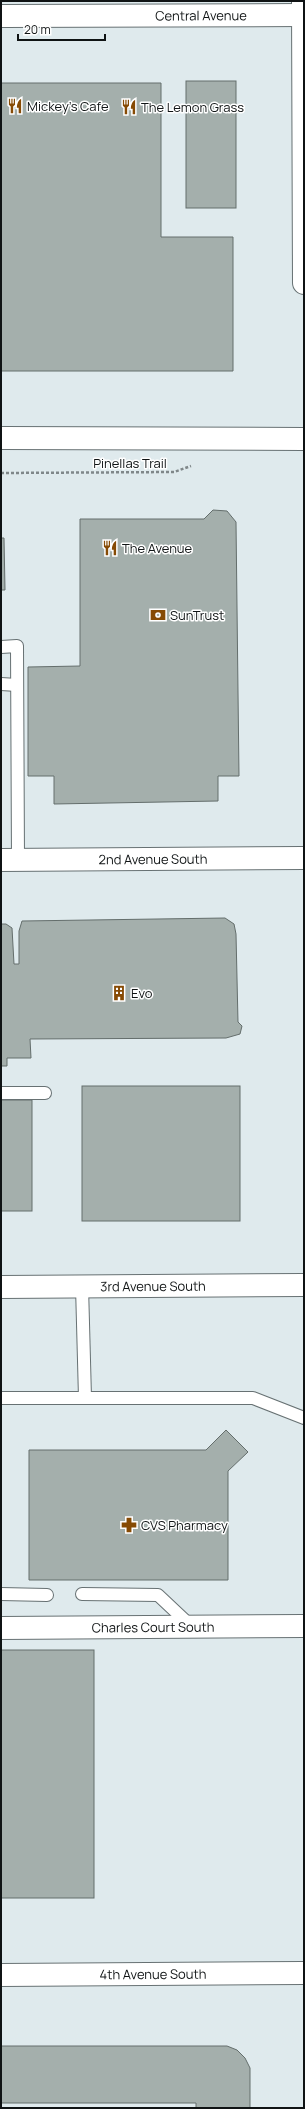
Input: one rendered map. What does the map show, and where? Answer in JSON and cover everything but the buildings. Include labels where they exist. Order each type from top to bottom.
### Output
[{"type":"street","name":"Central Avenue","points":[[1,16],[303,10]]},
{"type":"street","points":[[303,10],[304,283]]},
{"type":"street","points":[[1,438],[304,439]]},
{"type":"street","name":"2nd Avenue South","points":[[10,860],[304,858]]},
{"type":"street","name":"3rd Avenue South","points":[[1,1287],[304,1285]]},
{"type":"street","name":"Charles Court South","points":[[1,1628],[304,1626]]},
{"type":"street","name":"4th Avenue South","points":[[1,1975],[304,1973]]},
{"type":"lane","points":[[1,646],[17,646],[17,685],[10,860]]},
{"type":"lane","points":[[1,684],[17,685]]},
{"type":"lane","points":[[1,1093],[45,1093]]},
{"type":"lane","points":[[82,1286],[85,1398]]},
{"type":"lane","points":[[1,1398],[253,1398],[304,1418]]},
{"type":"lane","points":[[1,1594],[47,1595]]},
{"type":"lane","points":[[82,1594],[158,1595],[192,1627]]},
{"type":"path","name":"Pinellas Trail","points":[[1,473],[174,472],[194,465]]},
{"type":"place","name":"Mickey's Cafe","points":[[15,106]]},
{"type":"place","name":"The Lemon Grass","points":[[129,107]]},
{"type":"place","name":"The Avenue","points":[[110,548]]},
{"type":"place","name":"SunTrust","points":[[158,615]]},
{"type":"place","name":"Evo","points":[[119,993]]},
{"type":"place","name":"CVS Pharmacy","points":[[129,1525]]}]
